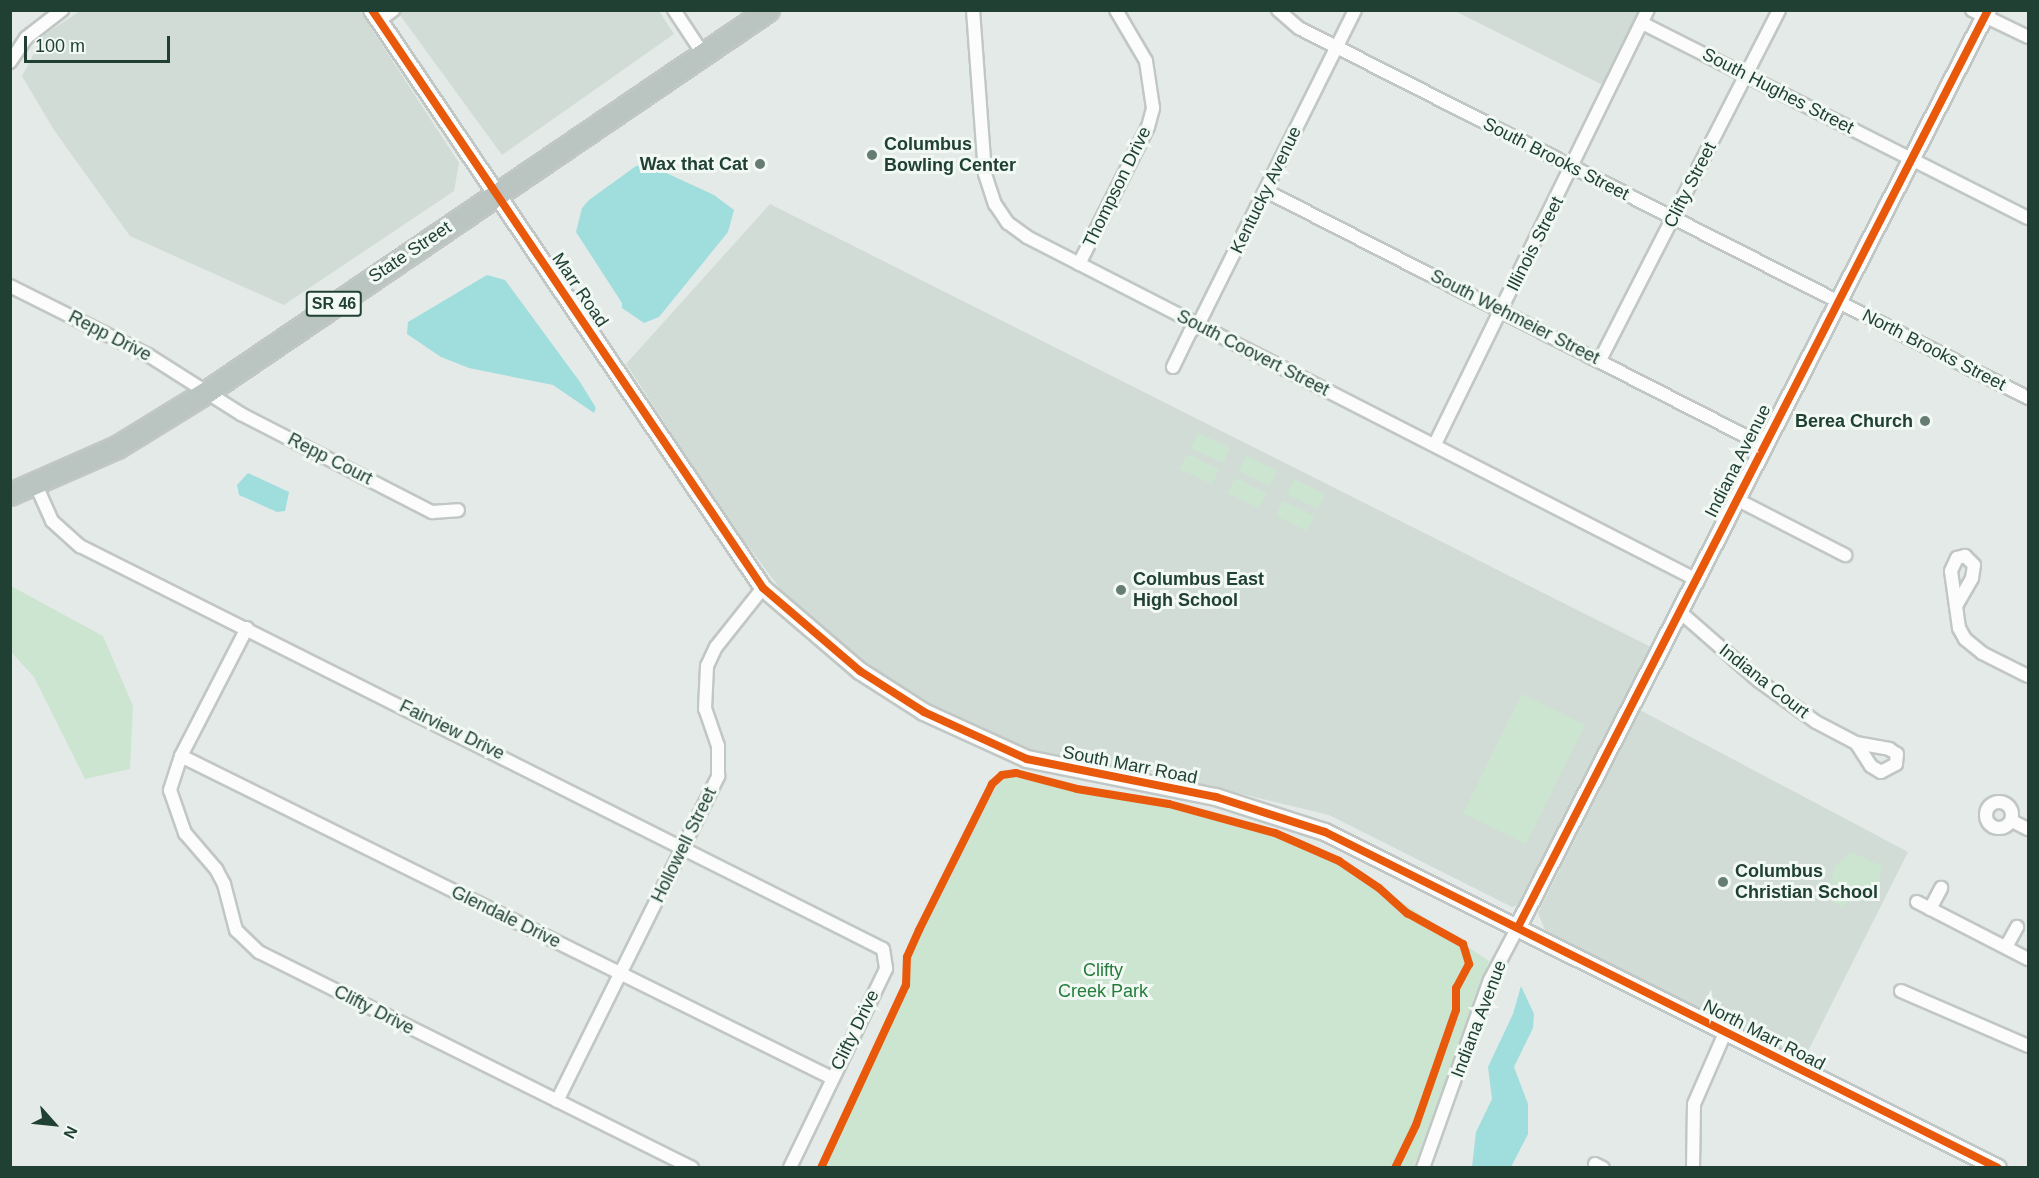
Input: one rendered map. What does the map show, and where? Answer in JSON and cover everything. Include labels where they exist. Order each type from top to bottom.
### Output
[{"type":"highway","name":"State Street","points":[[10,494],[36,485],[117,447],[207,391],[768,10]]},
{"type":"street","points":[[10,62],[26,38],[62,10]]},
{"type":"street","points":[[375,16],[393,10]]},
{"type":"street","points":[[674,10],[703,54]]},
{"type":"street","name":"South Coovert Street","points":[[973,10],[989,191],[1008,223],[1027,237],[1079,264],[1435,444],[1695,579]]},
{"type":"street","name":"Thompson Drive","points":[[1079,264],[1148,127],[1153,108],[1146,61],[1116,10]]},
{"type":"street","name":"South Brooks Street","points":[[1278,10],[1299,28],[1839,302]]},
{"type":"street","name":"Kentucky Avenue","points":[[1173,367],[1190,332],[1198,325],[1355,10]]},
{"type":"street","name":"Illinois Street","points":[[1435,444],[1574,168],[1648,10]]},
{"type":"street","name":"Clifty Street","points":[[1600,360],[1779,10]]},
{"type":"street","points":[[1982,12],[2028,37]]},
{"type":"street","name":"Indiana Avenue","points":[[1423,1167],[1490,980],[1736,499],[1914,160],[1982,12]]},
{"type":"street","name":"Marr Road","points":[[375,16],[497,192],[763,588]]},
{"type":"street","name":"South Hughes Street","points":[[1642,23],[2028,218]]},
{"type":"street","name":"South Wehmeier Street","points":[[1266,191],[1764,445]]},
{"type":"street","name":"Repp Drive","points":[[10,286],[148,354],[207,391]]},
{"type":"street","name":"North Brooks Street","points":[[1839,302],[2028,398]]},
{"type":"street","name":"Repp Court","points":[[207,391],[241,414],[432,512],[458,510]]},
{"type":"street","name":"Fairview Drive","points":[[36,485],[52,520],[70,540],[874,942],[887,956]]},
{"type":"street","points":[[1736,499],[1845,555]]},
{"type":"street","name":"Hollowell Street","points":[[557,1101],[714,786],[720,762],[705,709],[708,666],[716,647],[763,588]]},
{"type":"street","name":"South Marr Road","points":[[763,588],[860,671],[924,712],[1027,759],[1216,797],[1325,832],[1518,927]]},
{"type":"street","points":[[1956,606],[1959,628],[1965,639],[1982,653],[2028,676]]},
{"type":"street","name":"Indiana Court","points":[[1679,611],[1759,681],[1816,722],[1856,743]]},
{"type":"street","name":"Clifty Drive","points":[[247,628],[181,756],[170,790],[173,807],[185,833],[216,869],[236,930],[259,952],[692,1167]]},
{"type":"street","name":"Glendale Drive","points":[[181,756],[832,1078]]},
{"type":"street","points":[[2012,820],[2028,829]]},
{"type":"street","points":[[1930,909],[1941,888]]},
{"type":"street","points":[[1917,902],[2028,959]]},
{"type":"street","name":"North Marr Road","points":[[1518,927],[1725,1033],[1998,1167]]},
{"type":"street","points":[[2006,947],[2017,927]]},
{"type":"street","name":"Clifty Drive","points":[[790,1167],[886,969],[887,956]]},
{"type":"street","points":[[1901,991],[2028,1046]]},
{"type":"street","points":[[1693,1167],[1694,1104],[1725,1033]]},
{"type":"shaded area","points":[[80,11],[360,11],[459,163],[454,191],[284,305],[130,236],[54,130],[22,76],[44,35]]},
{"type":"shaded area","points":[[397,11],[659,11],[674,34],[502,155]]},
{"type":"shaded area","points":[[1455,11],[1639,11],[1603,85]]},
{"type":"shaded area","name":"Columbus East High School","points":[[770,204],[1653,648],[1523,903],[1512,907],[1329,815],[1151,772],[1057,759],[1006,742],[940,713],[861,663],[791,603],[729,521],[626,364]]},
{"type":"shaded area","name":"Columbus Christian School","points":[[1640,710],[1908,852],[1803,1061],[1545,930],[1538,913]]},
{"type":"green space","points":[[1198,433],[1230,448],[1223,463],[1191,448]]},
{"type":"green space","points":[[1187,454],[1219,469],[1212,484],[1180,469]]},
{"type":"green space","points":[[1246,456],[1277,471],[1270,486],[1239,471]]},
{"type":"green space","points":[[1235,478],[1267,493],[1259,508],[1228,493]]},
{"type":"green space","points":[[1294,479],[1325,494],[1318,509],[1287,494]]},
{"type":"green space","points":[[1283,501],[1314,516],[1307,531],[1276,516]]},
{"type":"green space","points":[[11,586],[103,636],[133,706],[130,769],[85,779],[34,677],[11,652]]},
{"type":"green space","points":[[1522,694],[1585,725],[1526,844],[1463,813]]},
{"type":"green space","name":"Clifty Creek Park","points":[[1002,775],[1154,802],[1257,827],[1355,871],[1489,961],[1414,1167],[820,1167],[898,1001],[907,957]]},
{"type":"green space","points":[[1851,852],[1882,866],[1876,895],[1865,895],[1857,902],[1849,900],[1842,908],[1832,900],[1829,890],[1835,866]]},
{"type":"water","points":[[649,165],[714,195],[734,210],[728,232],[659,317],[644,323],[622,308],[622,303],[576,232],[582,208],[589,200],[636,166]]},
{"type":"water","points":[[487,275],[505,280],[580,382],[596,408],[594,413],[553,385],[469,368],[441,357],[407,334],[408,322]]},
{"type":"water","points":[[248,473],[289,492],[285,511],[277,512],[239,495],[237,485]]},
{"type":"water","points":[[1521,986],[1534,1014],[1533,1028],[1514,1067],[1528,1104],[1528,1134],[1511,1167],[1472,1167],[1476,1132],[1492,1099],[1488,1067],[1513,1014]]},
{"type":"cycle path","points":[[372,10],[763,588],[860,671],[924,712],[1027,759],[1216,797],[1325,832],[1998,1168]]},
{"type":"cycle path","points":[[1518,927],[1988,10]]},
{"type":"cycle path","points":[[821,1168],[906,985],[907,957],[919,930],[992,784],[1002,775],[1016,773],[1077,789],[1169,804],[1275,833],[1339,861],[1379,888],[1407,913],[1463,944],[1469,964],[1456,988],[1456,1010],[1416,1125],[1395,1168]]},
{"type":"place","name":"Columbus Bowling Center","points":[[872,155]]},
{"type":"place","name":"Wax that Cat","points":[[760,164]]},
{"type":"place","name":"Berea Church","points":[[1925,421]]},
{"type":"place","name":"Columbus East High School","points":[[1121,590]]},
{"type":"place","name":"Columbus Christian School","points":[[1723,882]]}]
